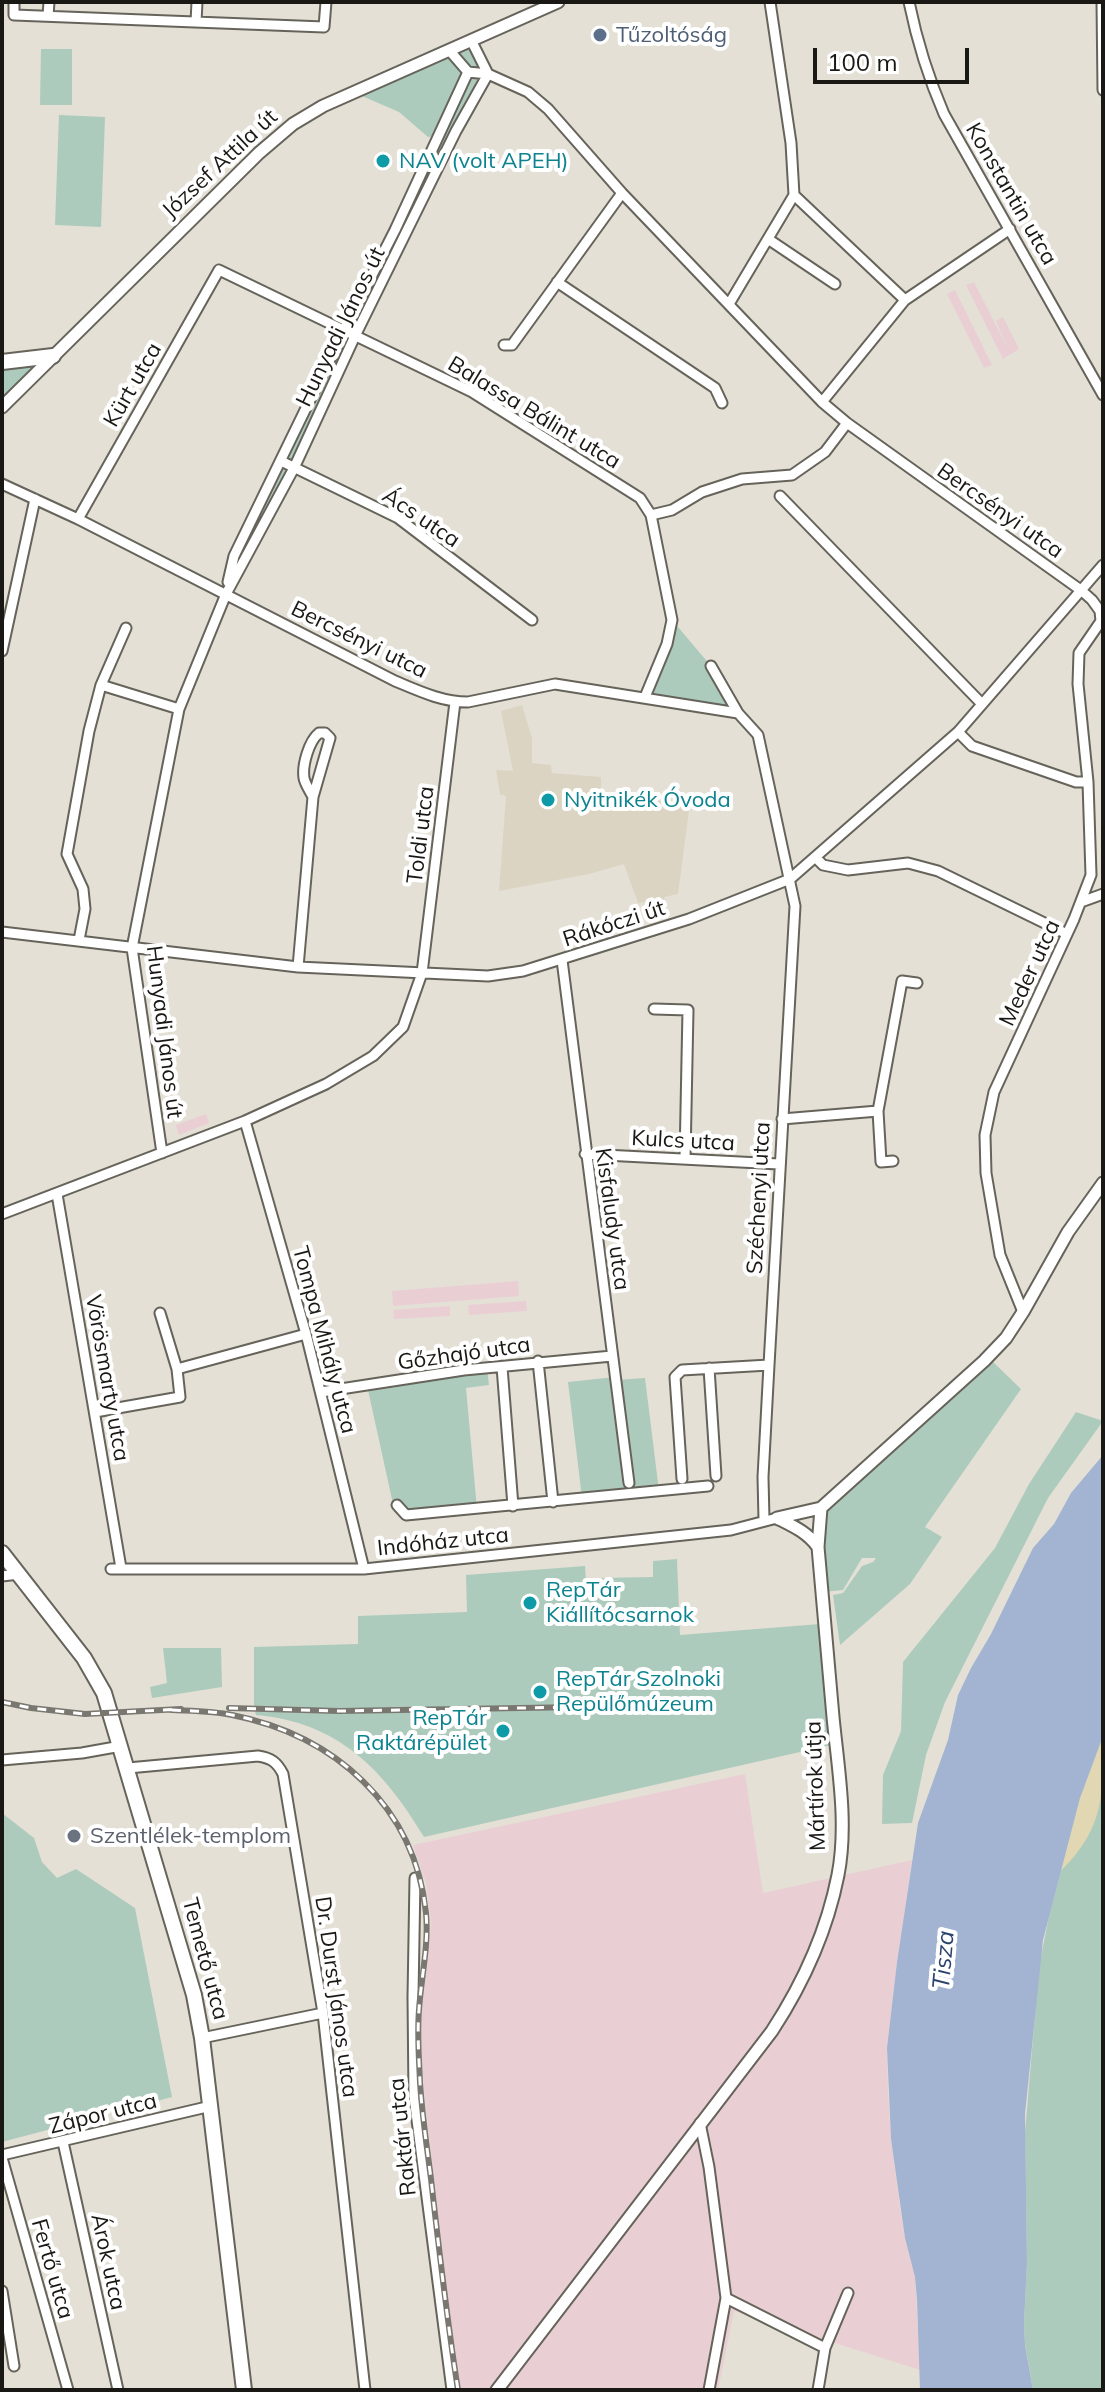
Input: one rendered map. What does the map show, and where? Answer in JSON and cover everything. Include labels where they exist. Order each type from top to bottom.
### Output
[{"type":"main road","points":[[2,362],[53,356]]},
{"type":"main road","points":[[2,1553],[19,1574]]},
{"type":"main road","name":"Temető utca","points":[[19,1574],[100,1683],[194,1995],[211,2106],[244,2390]]},
{"type":"street","points":[[14,2],[14,15],[324,27],[326,2]]},
{"type":"street","points":[[48,16],[49,2]]},
{"type":"street","points":[[196,22],[197,2]]},
{"type":"street","name":"József Attila út","points":[[2,407],[259,153],[293,124],[323,106],[558,2]]},
{"type":"street","points":[[729,304],[794,195],[791,143],[770,2]]},
{"type":"street","name":"Konstantin utca","points":[[909,2],[917,42],[944,114],[1103,395]]},
{"type":"street","points":[[1102,2],[1103,90]]},
{"type":"street","points":[[471,40],[488,74]]},
{"type":"street","points":[[449,50],[468,72]]},
{"type":"street","name":"Bercsényi utca","points":[[468,72],[488,74],[528,92],[548,109],[622,193],[822,402],[1082,591]]},
{"type":"street","name":"Hunyadi János út","points":[[226,594],[234,556],[395,230],[468,72]]},
{"type":"street","name":"Hunyadi János út","points":[[162,1153],[132,948],[179,709],[226,594],[294,468],[355,336],[456,131],[488,74]]},
{"type":"street","points":[[504,345],[512,345],[622,193]]},
{"type":"street","points":[[794,195],[905,300]]},
{"type":"street","points":[[822,402],[905,300],[1010,229]]},
{"type":"street","points":[[768,239],[835,284]]},
{"type":"street","name":"Balassa Bálint utca","points":[[219,270],[472,392],[640,498],[651,515]]},
{"type":"street","name":"Kürt utca","points":[[78,519],[219,270]]},
{"type":"street","points":[[557,282],[715,388],[722,403]]},
{"type":"street","points":[[645,697],[667,644],[672,620],[651,515],[672,510],[702,492],[742,479],[792,475],[825,452],[847,423]]},
{"type":"street","name":"Ács utca","points":[[281,461],[398,518],[532,620]]},
{"type":"street","name":"Bercsényi utca","points":[[2,484],[78,519],[395,681],[429,695],[455,702],[486,700],[555,684],[738,713]]},
{"type":"street","points":[[780,496],[982,704]]},
{"type":"street","points":[[2,651],[35,499]]},
{"type":"street","name":"Rákóczi út","points":[[2,932],[298,967],[460,977],[504,976],[689,919],[790,879],[958,732],[1103,565]]},
{"type":"street","name":"Meder utca","points":[[1023,1312],[1000,1255],[986,1173],[985,1135],[994,1092],[1091,875],[1088,782],[1078,684],[1079,653],[1101,621],[1100,611],[1082,591]]},
{"type":"street","points":[[79,940],[85,909],[83,889],[67,854],[89,731],[101,685],[126,628]]},
{"type":"street","points":[[711,666],[738,713],[758,735],[790,879]]},
{"type":"street","points":[[101,685],[179,709]]},
{"type":"street","name":"Toldi utca","points":[[2,1214],[245,1121],[326,1084],[373,1056],[403,1027],[422,973],[455,702]]},
{"type":"street","points":[[958,732],[972,746],[1076,782],[1088,782]]},
{"type":"street","points":[[298,967],[313,797],[330,738],[325,733],[314,737],[307,761],[304,778],[313,797]]},
{"type":"street","points":[[815,857],[823,865],[848,870],[908,863],[938,871],[1067,934]]},
{"type":"street","name":"Széchenyi utca","points":[[770,1519],[763,1477],[795,906],[790,879]]},
{"type":"street","points":[[1081,902],[1103,894]]},
{"type":"street","name":"Kisfaludy utca","points":[[562,960],[629,1483]]},
{"type":"street","points":[[893,1161],[881,1162],[878,1111],[902,981],[917,983]]},
{"type":"street","points":[[654,1009],[688,1010],[685,1159]]},
{"type":"street","points":[[782,1119],[878,1111]]},
{"type":"street","name":"Tompa Mihály utca","points":[[245,1121],[306,1334],[364,1569]]},
{"type":"street","name":"Kulcs utca","points":[[585,1154],[779,1164]]},
{"type":"street","points":[[770,1519],[821,1508],[984,1361],[1006,1338],[1068,1232],[1103,1183]]},
{"type":"street","name":"Vörösmarty utca","points":[[57,1194],[95,1412],[116,1568]]},
{"type":"street","points":[[95,1412],[180,1397],[177,1369],[160,1313]]},
{"type":"street","points":[[177,1369],[306,1334]]},
{"type":"street","name":"Gőzhajó utca","points":[[321,1392],[464,1370],[612,1356]]},
{"type":"street","points":[[538,1361],[553,1502]]},
{"type":"street","points":[[682,1479],[675,1377],[682,1370],[769,1365]]},
{"type":"street","points":[[502,1367],[513,1506]]},
{"type":"street","points":[[709,1368],[716,1476]]},
{"type":"street","points":[[397,1505],[406,1515],[708,1486]]},
{"type":"street","name":"Mártírok útja","points":[[497,2390],[772,2031],[800,1985],[823,1930],[839,1872],[840,1785],[818,1547],[821,1508]]},
{"type":"street","points":[[770,1519],[801,1530],[818,1547]]},
{"type":"street","name":"Indóház utca","points":[[116,1568],[364,1569],[731,1530],[770,1519]]},
{"type":"street","points":[[2,1576],[19,1574]]},
{"type":"street","points":[[2,1760],[121,1746]]},
{"type":"street","name":"Dr. Durst János utca","points":[[128,1768],[258,1756],[278,1764],[283,1774],[323,2013],[365,2390]]},
{"type":"street","name":"Raktár utca","points":[[415,1878],[414,2097],[452,2390]]},
{"type":"street","points":[[202,2038],[323,2013]]},
{"type":"street","name":"Zápor utca","points":[[2,2156],[211,2106]]},
{"type":"street","points":[[700,2123],[709,2167],[726,2298],[709,2390]]},
{"type":"street","name":"Árok utca","points":[[63,2142],[118,2390]]},
{"type":"street","name":"Fertő utca","points":[[2,2156],[68,2390]]},
{"type":"street","points":[[2,2291],[14,2366]]},
{"type":"street","points":[[818,2390],[825,2348],[848,2293]]},
{"type":"street","points":[[726,2298],[825,2348]]},
{"type":"shaded area","points":[[974,282],[1008,349],[996,321],[1003,317],[1019,349],[1003,359],[966,285]]},
{"type":"shaded area","points":[[955,290],[992,365],[984,368],[947,294]]},
{"type":"shaded area","points":[[522,705],[532,738],[532,763],[551,765],[552,773],[601,777],[601,795],[690,803],[678,894],[664,897],[668,914],[653,921],[646,902],[638,903],[624,864],[499,891],[506,796],[500,794],[496,770],[513,771],[501,711]]},
{"type":"shaded area","points":[[206,1114],[209,1123],[179,1135],[176,1125]]},
{"type":"shaded area","points":[[518,1281],[519,1296],[393,1306],[392,1291]]},
{"type":"shaded area","points":[[526,1301],[527,1311],[469,1315],[468,1305]]},
{"type":"shaded area","points":[[450,1306],[450,1316],[394,1319],[393,1310]]},
{"type":"shaded area","points":[[745,1774],[763,1893],[912,1860],[887,2048],[891,2139],[905,2238],[915,2277],[920,2370],[734,2311],[718,2390],[458,2390],[419,2023],[431,1924],[426,1883],[413,1845]]},
{"type":"green space","points":[[471,40],[488,74],[226,594],[234,556],[437,136],[428,137],[399,112],[355,93]]},
{"type":"green space","points":[[41,49],[72,49],[72,105],[40,105]]},
{"type":"green space","points":[[59,115],[105,117],[101,227],[55,225]]},
{"type":"green space","points":[[53,356],[2,407],[2,362]]},
{"type":"green space","points":[[672,620],[711,666],[738,713],[645,697]]},
{"type":"green space","points":[[992,1361],[1021,1389],[925,1527],[942,1537],[910,1584],[840,1645],[833,1595],[843,1593],[862,1566],[876,1558],[862,1558],[843,1590],[822,1592],[821,1508]]},
{"type":"green space","points":[[487,1368],[489,1385],[466,1388],[477,1509],[395,1513],[368,1390],[372,1384]]},
{"type":"green space","points":[[615,1377],[616,1380],[645,1378],[659,1491],[582,1498],[568,1382]]},
{"type":"green space","points":[[1076,1412],[1103,1421],[1048,1498],[945,1702],[926,1755],[912,1823],[882,1824],[883,1775],[901,1731],[903,1662],[995,1548],[1029,1484]]},
{"type":"green space","name":"RepTár Szolnoki Repülőmúzeum","points":[[677,1559],[680,1635],[820,1624],[831,1745],[424,1837],[392,1791],[356,1754],[335,1739],[311,1728],[256,1715],[254,1647],[358,1644],[358,1616],[467,1612],[466,1575],[585,1566],[586,1581],[653,1577],[653,1561]]},
{"type":"green space","points":[[163,1648],[221,1648],[222,1687],[152,1698],[150,1687],[167,1683]]},
{"type":"green space","points":[[1103,1736],[1103,2390],[1033,2390],[1024,2323],[1027,2263],[1025,2133],[1039,1967],[1080,1798]]},
{"type":"green space","points":[[2,1813],[34,1838],[42,1862],[57,1878],[76,1869],[135,1908],[172,2097],[2,2142]]},
{"type":"sand","points":[[1103,1736],[1103,1776],[1098,1810],[1086,1840],[1060,1872],[1080,1798]]},
{"type":"water","name":"Tisza","points":[[1103,1455],[1103,1736],[1080,1798],[1043,1940],[1025,2114],[1027,2264],[1024,2323],[1033,2390],[920,2390],[915,2277],[905,2238],[891,2139],[887,2048],[918,1823],[948,1740],[958,1695],[971,1668],[1033,1548],[1054,1524],[1071,1493]]},
{"type":"railway","points":[[2,1702],[85,1714],[181,1709]]},
{"type":"railway","points":[[229,1708],[339,1711],[581,1707]]},
{"type":"railway","points":[[172,1710],[232,1715],[304,1739],[335,1758],[363,1781],[387,1809],[405,1840],[419,1875],[426,1913],[426,1949],[418,2019],[420,2082],[458,2390]]},
{"type":"place","name":"Tűzoltóság","points":[[600,35]]},
{"type":"place","name":"NAV (volt APEH)","points":[[383,161]]},
{"type":"place","name":"Nyitnikék Óvoda","points":[[548,800]]},
{"type":"place","name":"RepTár Kiállítócsarnok","points":[[530,1603]]},
{"type":"place","name":"RepTár Szolnoki Repülőmúzeum","points":[[540,1692]]},
{"type":"place","name":"RepTár Raktárépület","points":[[503,1731]]},
{"type":"place","name":"Szentlélek-templom","points":[[74,1836]]}]
